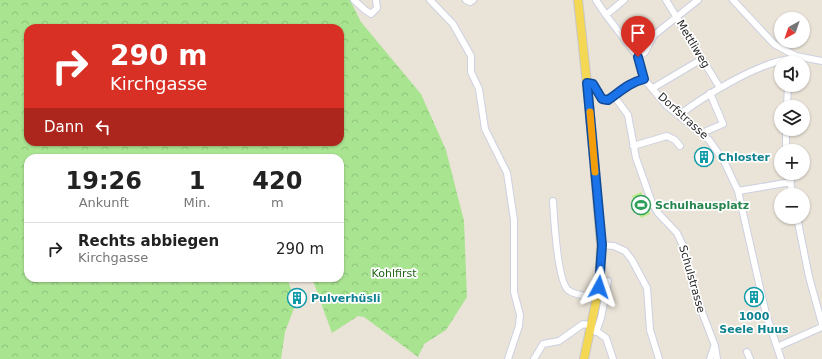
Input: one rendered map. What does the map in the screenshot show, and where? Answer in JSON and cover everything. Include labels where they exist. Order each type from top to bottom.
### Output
[{"type":"main road","points":[[578,0],[602,245],[594,330],[584,359]]},
{"type":"street","points":[[354,0],[372,14],[376,11],[376,0]]},
{"type":"street","points":[[430,0],[453,24],[468,49],[472,62],[471,72],[480,94],[485,129],[507,173],[514,220],[514,292],[520,314],[519,326],[508,359]]},
{"type":"street","points":[[466,0],[470,2],[474,0]]},
{"type":"street","name":"Dorfstrasse","points":[[596,0],[638,57],[644,79],[653,88],[662,101],[702,133],[720,155],[738,191],[766,314],[781,359]]},
{"type":"street","points":[[606,15],[624,0]]},
{"type":"street","name":"Mettliweg","points":[[666,0],[720,88]]},
{"type":"street","points":[[638,57],[645,52],[654,35],[678,18],[698,0]]},
{"type":"street","points":[[733,0],[768,39],[787,56]]},
{"type":"street","points":[[653,88],[702,59]]},
{"type":"street","points":[[810,60],[822,61]]},
{"type":"street","points":[[678,114],[710,93],[774,62]]},
{"type":"street","points":[[587,83],[595,85],[602,99],[605,101],[614,96],[622,88],[635,81],[644,79]]},
{"type":"street","points":[[702,133],[723,124],[710,93]]},
{"type":"street","name":"Schulstrasse","points":[[614,96],[628,115],[633,146],[652,203],[658,213],[677,233],[683,246],[694,291],[715,346],[717,359]]},
{"type":"street","points":[[633,146],[667,136],[680,146]]},
{"type":"street","points":[[738,191],[791,182],[792,188]]},
{"type":"street","points":[[553,201],[555,236],[564,285],[572,293],[598,298]]},
{"type":"street","points":[[798,224],[809,278],[822,324]]},
{"type":"street","points":[[602,245],[614,246],[625,251],[632,260],[647,288],[650,330],[659,359]]},
{"type":"street","points":[[594,330],[602,318],[608,281]]},
{"type":"street","points":[[534,359],[543,344],[565,337],[580,324],[588,325],[606,338],[613,359]]},
{"type":"street","points":[[777,347],[822,327]]},
{"type":"street","points":[[710,359],[715,346]]},
{"type":"street","points":[[747,352],[750,359]]},
{"type":"green space","name":"Kohlfirst","points":[[0,0],[350,0],[361,22],[421,94],[446,150],[464,221],[467,297],[446,330],[424,344],[418,357],[364,317],[358,316],[332,333],[313,282],[344,282],[344,154],[24,154],[24,282],[288,282],[296,303],[285,332],[281,359],[0,359]]},
{"type":"green space","name":"Schulhausplatz","points":[[641,192],[650,214],[641,218],[632,196]]},
{"type":"slow traffic","points":[[590,112],[595,172]]},
{"type":"place","name":"Chloster","points":[[704,157]]},
{"type":"place","name":"Schulhausplatz","points":[[641,205]]},
{"type":"place","name":"1000 Seele Huus","points":[[754,297]]},
{"type":"place","name":"Pulverhüsli","points":[[297,298]]},
{"type":"route","points":[[599,287],[602,245],[587,83],[590,82],[595,85],[602,99],[605,101],[608,100],[622,88],[635,81],[644,79],[642,66],[638,57]]}]
